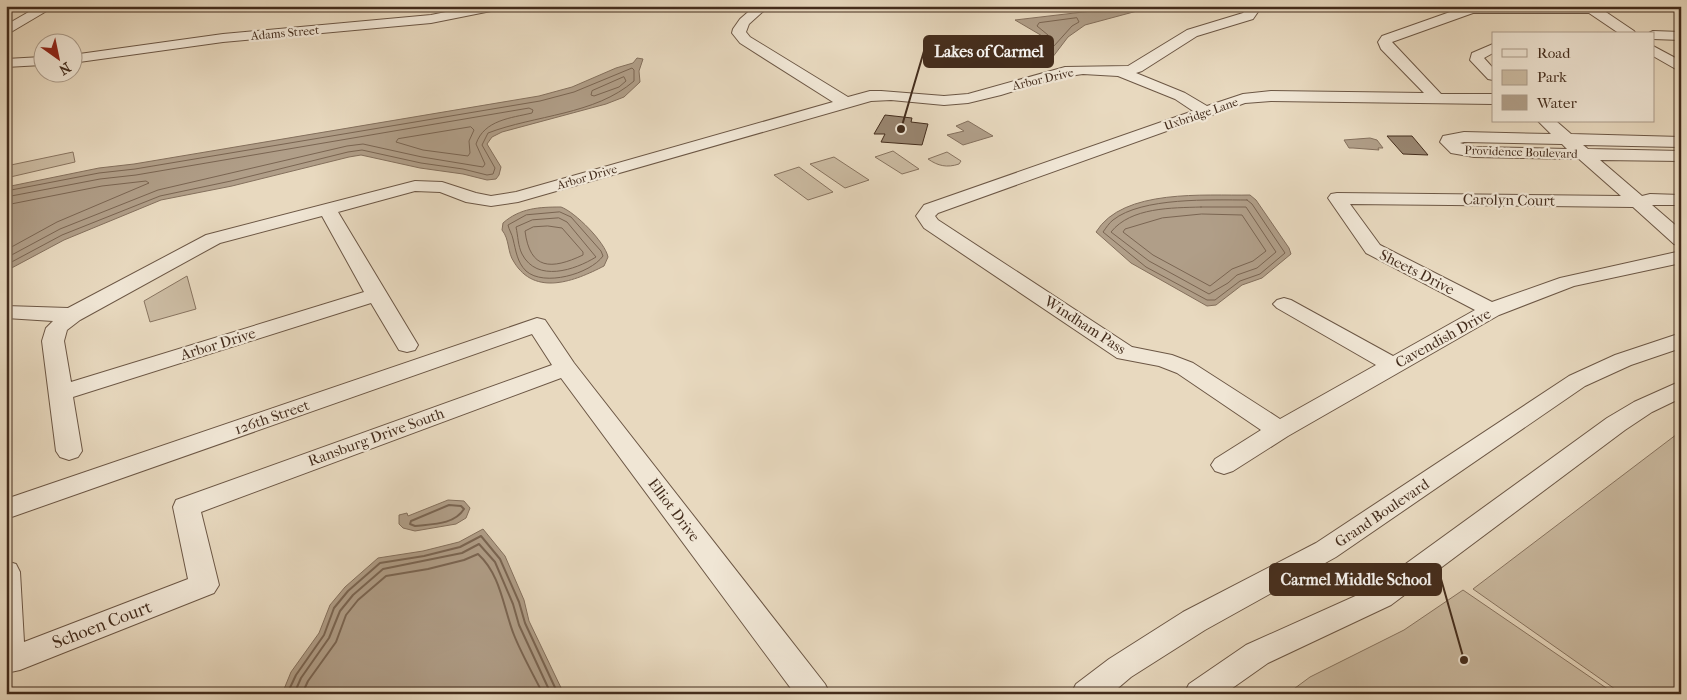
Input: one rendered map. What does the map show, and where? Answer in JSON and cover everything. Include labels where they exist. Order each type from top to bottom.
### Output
[{"type":"street","points":[[6,17],[23,6]]},
{"type":"street","points":[[6,31],[49,6]]},
{"type":"street","name":"Adams Street","points":[[82,58],[223,38],[400,23],[458,15],[496,6]]},
{"type":"street","points":[[764,6],[744,22],[739,28],[739,33],[745,40],[846,103]]},
{"type":"street","name":"Arbor Drive","points":[[69,452],[53,341],[57,328],[72,315],[213,239],[415,186],[442,187],[472,198],[491,201],[518,197],[846,103],[886,94],[954,100],[1066,71],[1122,72],[1137,68],[1198,30],[1248,16],[1256,6]]},
{"type":"street","points":[[1438,99],[1386,46],[1386,40],[1472,9],[1590,8],[1626,32]]},
{"type":"street","points":[[1654,36],[1681,36]]},
{"type":"street","points":[[1492,48],[1478,55],[1477,60],[1492,75]]},
{"type":"street","points":[[1654,51],[1681,68]]},
{"type":"street","points":[[6,62],[32,61]]},
{"type":"street","points":[[1122,72],[1180,96],[1205,112]]},
{"type":"street","name":"Uxbridge Lane","points":[[925,216],[931,209],[1243,99],[1271,96],[1492,99]]},
{"type":"street","points":[[1547,122],[1681,240]]},
{"type":"street","name":"Providence Boulevard","points":[[1681,142],[1464,137],[1449,140],[1448,142],[1457,149],[1474,152],[1681,156]]},
{"type":"street","name":"Carolyn Court","points":[[1337,198],[1638,202],[1650,199],[1681,200]]},
{"type":"street","name":"Sheets Drive","points":[[1337,198],[1373,249],[1490,310]]},
{"type":"street","points":[[327,209],[407,345]]},
{"type":"street","name":"Windham Pass","points":[[925,216],[931,224],[1125,353],[1164,360],[1185,368],[1280,430]]},
{"type":"street","name":"Cavendish Drive","points":[[1224,465],[1280,430],[1490,310],[1590,276],[1681,257]]},
{"type":"street","name":"Arbor Drive","points":[[60,393],[376,295]]},
{"type":"street","points":[[1284,304],[1393,365]]},
{"type":"street","points":[[6,312],[72,315]]},
{"type":"street","name":"Elliot Drive","points":[[537,325],[566,368],[814,694]]},
{"type":"street","name":"126th Street","points":[[6,509],[537,325]]},
{"type":"street","name":"Grand Boulevard","points":[[1087,694],[1120,668],[1178,631],[1326,550],[1577,381],[1622,360],[1681,340]]},
{"type":"street","name":"Ransburg Drive South","points":[[186,507],[566,368]]},
{"type":"street","points":[[1200,694],[1255,655],[1352,613],[1381,597],[1616,424],[1681,388]]},
{"type":"street","name":"Schoen Court","points":[[6,572],[9,661],[204,585],[186,507]]},
{"type":"green space","points":[[893,151],[919,169],[902,174],[875,157]]},
{"type":"green space","points":[[73,152],[75,162],[6,178],[6,166]]},
{"type":"green space","points":[[947,152],[961,161],[959,164],[943,166],[928,159]]},
{"type":"green space","points":[[834,157],[869,180],[845,188],[810,164]]},
{"type":"green space","points":[[799,167],[833,192],[808,200],[774,175]]},
{"type":"green space","points":[[187,276],[196,309],[150,322],[144,301]]},
{"type":"green space","points":[[1681,431],[1681,694],[1622,694],[1473,589]]},
{"type":"green space","points":[[1463,590],[1615,694],[1287,694],[1310,677],[1404,630]]},
{"type":"water","points":[[1134,6],[1152,7],[1085,25],[1068,37],[1052,58],[1041,58],[1047,47],[1044,37],[1015,20]]},
{"type":"water","points":[[637,58],[643,59],[639,71],[640,82],[624,97],[606,104],[502,132],[492,137],[487,144],[501,167],[496,179],[487,180],[361,155],[349,157],[232,186],[161,200],[64,240],[6,271],[6,187],[99,168],[134,164],[539,96],[572,87],[616,68],[633,63]]},
{"type":"water","points":[[968,121],[993,136],[963,145],[947,135],[964,131],[956,126]]},
{"type":"water","points":[[1370,138],[1377,140],[1383,148],[1378,148],[1379,150],[1349,148],[1344,140]]},
{"type":"water","points":[[1250,195],[1256,200],[1289,248],[1291,254],[1262,278],[1242,285],[1216,305],[1207,306],[1131,263],[1096,232],[1109,218],[1125,208],[1145,201],[1166,197]]},
{"type":"water","points":[[561,207],[589,228],[606,251],[608,257],[604,266],[568,281],[544,283],[533,280],[523,273],[514,262],[502,230],[503,223],[516,214],[530,209]]},
{"type":"water","points":[[448,500],[464,501],[470,508],[466,518],[456,524],[415,531],[403,528],[399,524],[399,515],[407,513],[408,516]]},
{"type":"water","points":[[483,529],[505,556],[524,600],[529,621],[564,694],[282,694],[291,672],[319,633],[330,605],[345,587],[378,558],[423,551],[459,542]]},
{"type":"building","points":[[885,115],[912,118],[911,122],[928,124],[922,145],[881,142],[885,134],[874,134]]},
{"type":"building","points":[[1387,136],[1412,136],[1428,155],[1403,154]]},
{"type":"place","name":"Lakes of Carmel","points":[[901,129]]},
{"type":"place","name":"Carmel Middle School","points":[[1464,660]]}]
